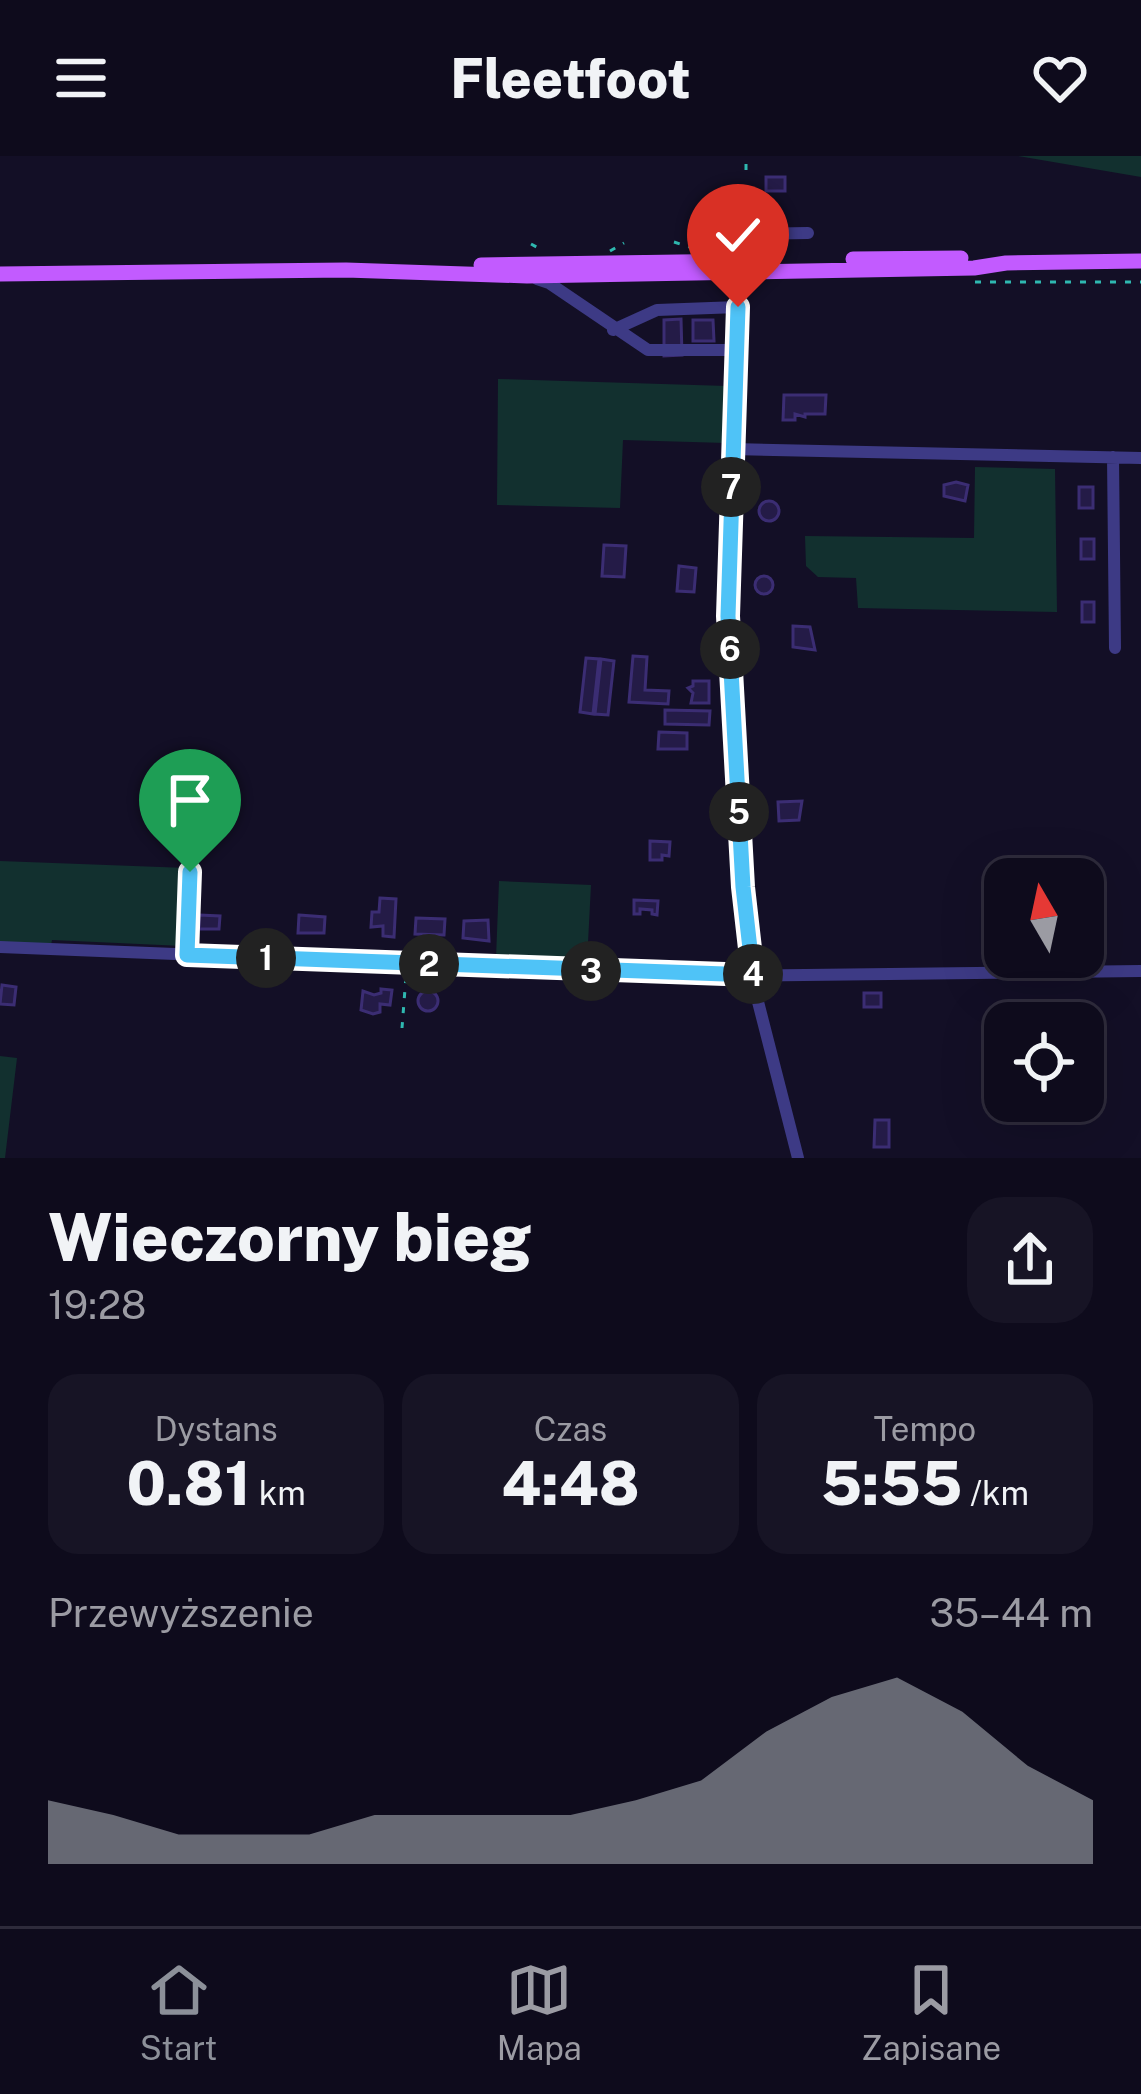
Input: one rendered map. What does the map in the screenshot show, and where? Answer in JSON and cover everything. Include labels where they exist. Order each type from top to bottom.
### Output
[{"type":"main road","points":[[0,274],[346,270],[527,275],[975,258],[1006,263],[1141,261]]},
{"type":"main road","points":[[346,270],[370,266],[740,266]]},
{"type":"street","points":[[797,1158],[753,975],[743,887],[728,616],[742,234],[808,233]]},
{"type":"street","points":[[527,275],[549,283],[648,350],[736,350]]},
{"type":"street","points":[[613,330],[657,310],[738,307]]},
{"type":"street","points":[[732,449],[1141,458]]},
{"type":"street","points":[[1113,458],[1115,648]]},
{"type":"street","points":[[0,947],[753,975],[1141,971]]},
{"type":"path","points":[[746,156],[746,170]]},
{"type":"path","points":[[674,242],[710,252]]},
{"type":"path","points":[[187,955],[190,872]]},
{"type":"path","points":[[402,1028],[407,964]]},
{"type":"green space","points":[[1018,156],[1141,156],[1141,177]]},
{"type":"green space","points":[[498,379],[727,386],[726,443],[623,440],[620,508],[497,505]]},
{"type":"green space","points":[[975,467],[1055,469],[1057,612],[858,608],[856,578],[818,577],[806,566],[805,536],[974,538]]},
{"type":"green space","points":[[0,861],[187,868],[183,946],[52,940],[51,945],[0,943]]},
{"type":"green space","points":[[499,881],[591,885],[587,962],[496,958]]},
{"type":"green space","points":[[0,1056],[17,1058],[5,1158],[0,1158]]},
{"type":"building","points":[[766,177],[785,177],[785,191],[766,191]]},
{"type":"building","points":[[681,319],[682,355],[664,356],[664,320]]},
{"type":"building","points":[[693,320],[713,320],[714,341],[693,341]]},
{"type":"building","points":[[784,395],[826,395],[825,414],[795,414],[795,420],[783,420]]},
{"type":"building","points":[[944,485],[968,485],[965,501],[944,496]]},
{"type":"building","points":[[1079,487],[1093,487],[1093,508],[1079,508]]},
{"type":"building","points":[[769,501],[779,511],[769,521],[759,511]]},
{"type":"building","points":[[1081,539],[1094,539],[1094,559],[1081,559]]},
{"type":"building","points":[[604,545],[626,546],[624,577],[602,576]]},
{"type":"building","points":[[679,566],[696,568],[694,592],[677,591]]},
{"type":"building","points":[[764,576],[773,585],[764,594],[755,585]]},
{"type":"building","points":[[1082,602],[1094,602],[1094,622],[1082,622]]},
{"type":"building","points":[[793,626],[810,627],[815,650],[793,647]]},
{"type":"building","points":[[633,656],[647,657],[645,690],[669,691],[668,704],[629,702]]},
{"type":"building","points":[[586,658],[599,659],[593,714],[580,712]]},
{"type":"building","points":[[601,659],[614,661],[608,715],[595,714]]},
{"type":"building","points":[[693,681],[709,681],[709,703],[691,703],[693,693],[688,688]]},
{"type":"building","points":[[665,710],[710,711],[709,725],[665,724]]},
{"type":"building","points":[[659,732],[687,733],[687,749],[658,749]]},
{"type":"building","points":[[802,801],[799,820],[779,821],[778,802]]},
{"type":"building","points":[[650,841],[670,842],[669,856],[650,860]]},
{"type":"building","points":[[380,898],[396,899],[394,937],[383,936],[383,926],[371,927]]},
{"type":"building","points":[[634,900],[658,901],[657,915],[640,909],[640,914],[634,914]]},
{"type":"building","points":[[199,915],[220,916],[219,929],[199,929]]},
{"type":"building","points":[[299,915],[325,917],[324,933],[298,933]]},
{"type":"building","points":[[416,918],[445,919],[444,935],[415,934]]},
{"type":"building","points":[[488,920],[489,941],[463,938],[464,921]]},
{"type":"building","points":[[2,985],[16,987],[14,1005],[0,1004]]},
{"type":"building","points":[[381,989],[392,990],[390,1005],[380,1004],[380,1012],[373,1014],[361,1010],[363,991],[374,995]]},
{"type":"building","points":[[428,991],[438,1001],[428,1011],[418,1001]]},
{"type":"building","points":[[864,993],[881,993],[881,1007],[864,1007]]},
{"type":"building","points":[[875,1120],[889,1120],[889,1147],[874,1147]]},
{"type":"route","points":[[190,872],[187,955],[753,975],[743,887],[728,616],[738,307]]}]
